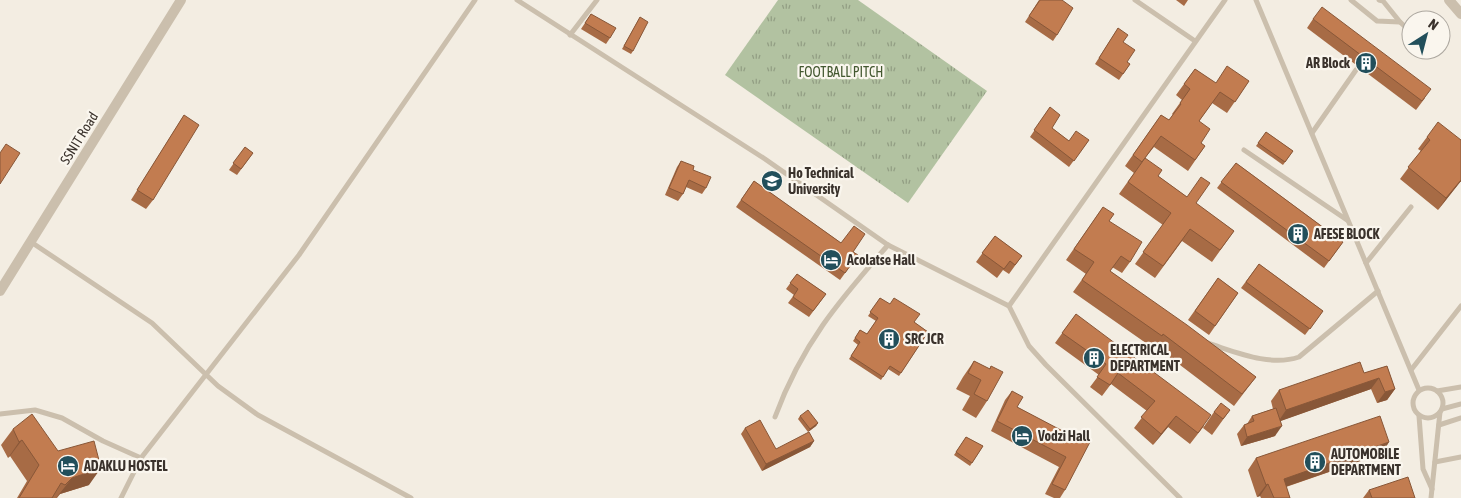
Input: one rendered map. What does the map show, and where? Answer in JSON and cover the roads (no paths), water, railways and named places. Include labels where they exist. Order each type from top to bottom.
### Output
[{"type":"street","name":"SSNIT Road","points":[[0,291],[181,0]]},
{"type":"street","points":[[1449,0],[1461,14]]},
{"type":"lane","points":[[120,498],[140,458],[299,255],[475,0]]},
{"type":"lane","points":[[517,0],[765,159],[888,245],[1009,306],[1030,346],[1046,365],[1180,498]]},
{"type":"lane","points":[[570,35],[597,0]]},
{"type":"lane","points":[[1135,0],[1195,41]]},
{"type":"lane","points":[[1009,306],[1225,0]]},
{"type":"lane","points":[[1256,0],[1419,390]]},
{"type":"lane","points":[[1351,0],[1377,21],[1400,22]]},
{"type":"lane","points":[[1379,0],[1383,0],[1400,22]]},
{"type":"lane","points":[[1312,133],[1356,70]]},
{"type":"lane","points":[[1244,150],[1348,221]]},
{"type":"lane","points":[[1366,263],[1411,207]]},
{"type":"lane","points":[[30,242],[152,324],[225,392],[258,415],[411,498]]},
{"type":"lane","points":[[775,417],[797,364],[815,336],[842,297],[888,245]]},
{"type":"lane","points":[[1200,340],[1244,354],[1288,361],[1299,357],[1378,291]]},
{"type":"lane","points":[[1411,370],[1461,306]]},
{"type":"lane","points":[[1432,489],[1423,469],[1419,416],[1414,410],[1412,403],[1414,396],[1419,390],[1426,388],[1437,391],[1461,387]]},
{"type":"lane","points":[[1431,498],[1442,398],[1437,391]]},
{"type":"lane","points":[[1419,416],[1431,418],[1441,410],[1461,404]]},
{"type":"lane","points":[[0,414],[35,410],[62,418],[103,441],[140,458]]},
{"type":"lane","points":[[1439,424],[1461,418]]},
{"type":"lane","points":[[1434,462],[1461,457]]},
{"type":"place","name":"AR Block","points":[[1366,63]]},
{"type":"place","name":"Ho Technical University","points":[[772,181]]},
{"type":"place","name":"AFESE BLOCK","points":[[1298,234]]},
{"type":"place","name":"Acolatse Hall","points":[[831,260]]},
{"type":"place","name":"SRC JCR","points":[[889,339]]},
{"type":"place","name":"ELECTRICAL DEPARTMENT","points":[[1094,358]]},
{"type":"place","name":"Vodzi Hall","points":[[1022,436]]},
{"type":"place","name":"AUTOMOBILE DEPARTMENT","points":[[1315,462]]},
{"type":"place","name":"ADAKLU HOSTEL","points":[[68,466]]},
{"type":"park label","name":"FOOTBALL PITCH","points":[[841,72]]}]
